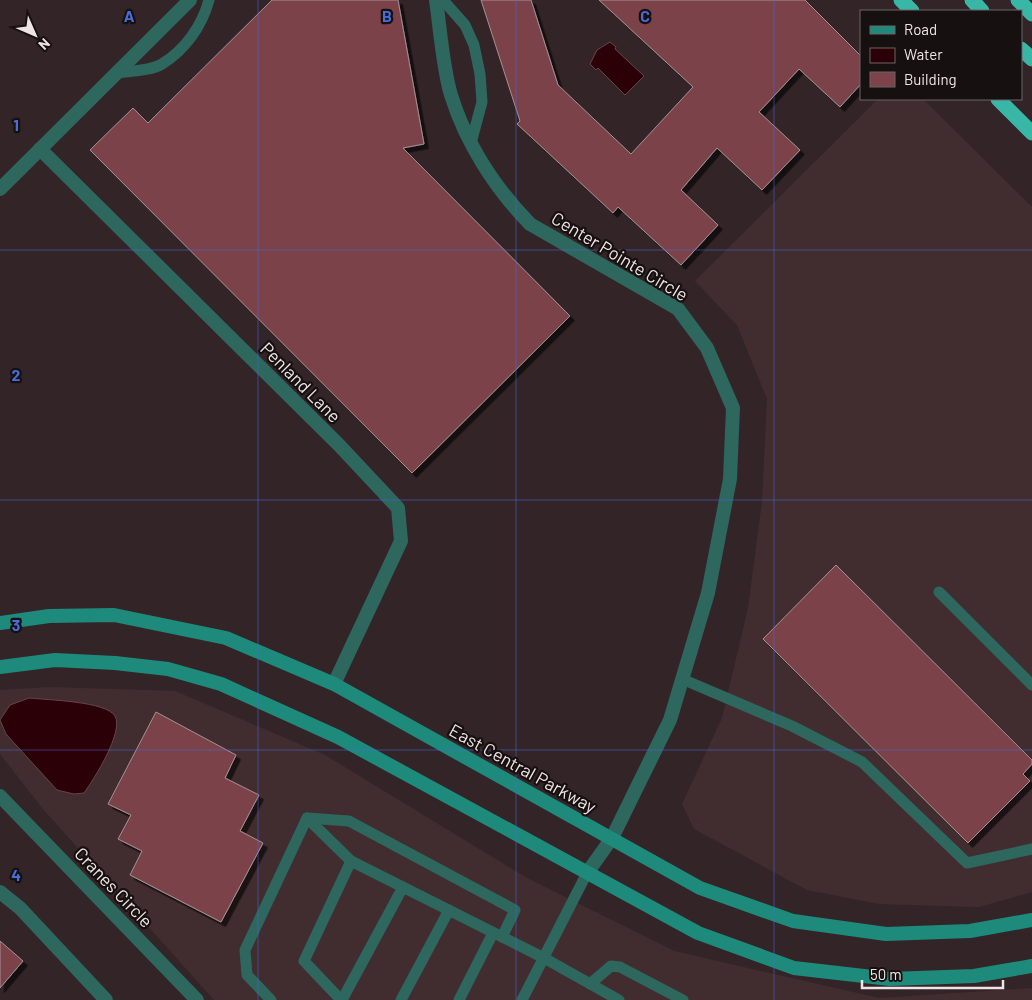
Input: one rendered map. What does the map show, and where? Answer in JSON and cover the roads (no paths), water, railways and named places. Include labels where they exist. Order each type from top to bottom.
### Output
[{"type":"highway","points":[[901,0],[911,10]]},
{"type":"highway","points":[[972,0],[981,10]]},
{"type":"highway","points":[[1018,0],[1032,14]]},
{"type":"highway","points":[[1022,50],[1032,59]]},
{"type":"highway","points":[[999,100],[1032,133]]},
{"type":"main road","name":"East Central Parkway","points":[[0,622],[49,616],[114,615],[226,638],[334,684],[700,888],[793,921],[886,934],[970,931],[1032,920]]},
{"type":"main road","points":[[0,668],[55,660],[115,663],[168,670],[221,684],[338,737],[698,933],[794,968],[890,979],[974,976],[1032,966]]},
{"type":"street","points":[[0,189],[190,0]]},
{"type":"street","name":"Center Pointe Circle","points":[[436,0],[450,94],[470,143],[516,210],[530,224],[678,309],[707,348],[733,408],[730,479],[708,593],[670,720],[612,838],[587,873]]},
{"type":"street","name":"Penland Lane","points":[[40,149],[318,425],[398,508],[401,542],[334,684]]},
{"type":"street","name":"Cranes Circle","points":[[2,795],[197,1000]]},
{"type":"street","points":[[0,892],[20,908],[106,1000]]},
{"type":"lane","points":[[117,73],[161,65],[190,41],[206,13],[209,0]]},
{"type":"lane","points":[[444,0],[465,25],[474,45],[480,74],[482,102],[470,143]]},
{"type":"lane","points":[[939,592],[1032,685]]},
{"type":"lane","points":[[682,679],[792,726],[862,762],[967,863],[1032,849]]},
{"type":"lane","points":[[306,818],[351,861],[544,958],[619,1000]]},
{"type":"lane","points":[[306,818],[349,820],[515,910],[459,1000]]},
{"type":"lane","points":[[270,1000],[247,975],[245,950],[306,818]]},
{"type":"lane","points":[[351,861],[304,961],[342,1000],[403,888]]},
{"type":"lane","points":[[522,1000],[587,873]]},
{"type":"lane","points":[[401,1000],[449,910]]},
{"type":"lane","points":[[590,984],[611,966],[620,967],[683,1000]]},
{"type":"water","points":[[610,42],[644,76],[625,95],[598,68],[596,70],[590,64],[597,50]]},
{"type":"water","points":[[29,698],[88,704],[109,711],[115,716],[117,723],[112,744],[101,767],[84,793],[74,794],[57,790],[6,734],[0,720],[10,705]]}]
